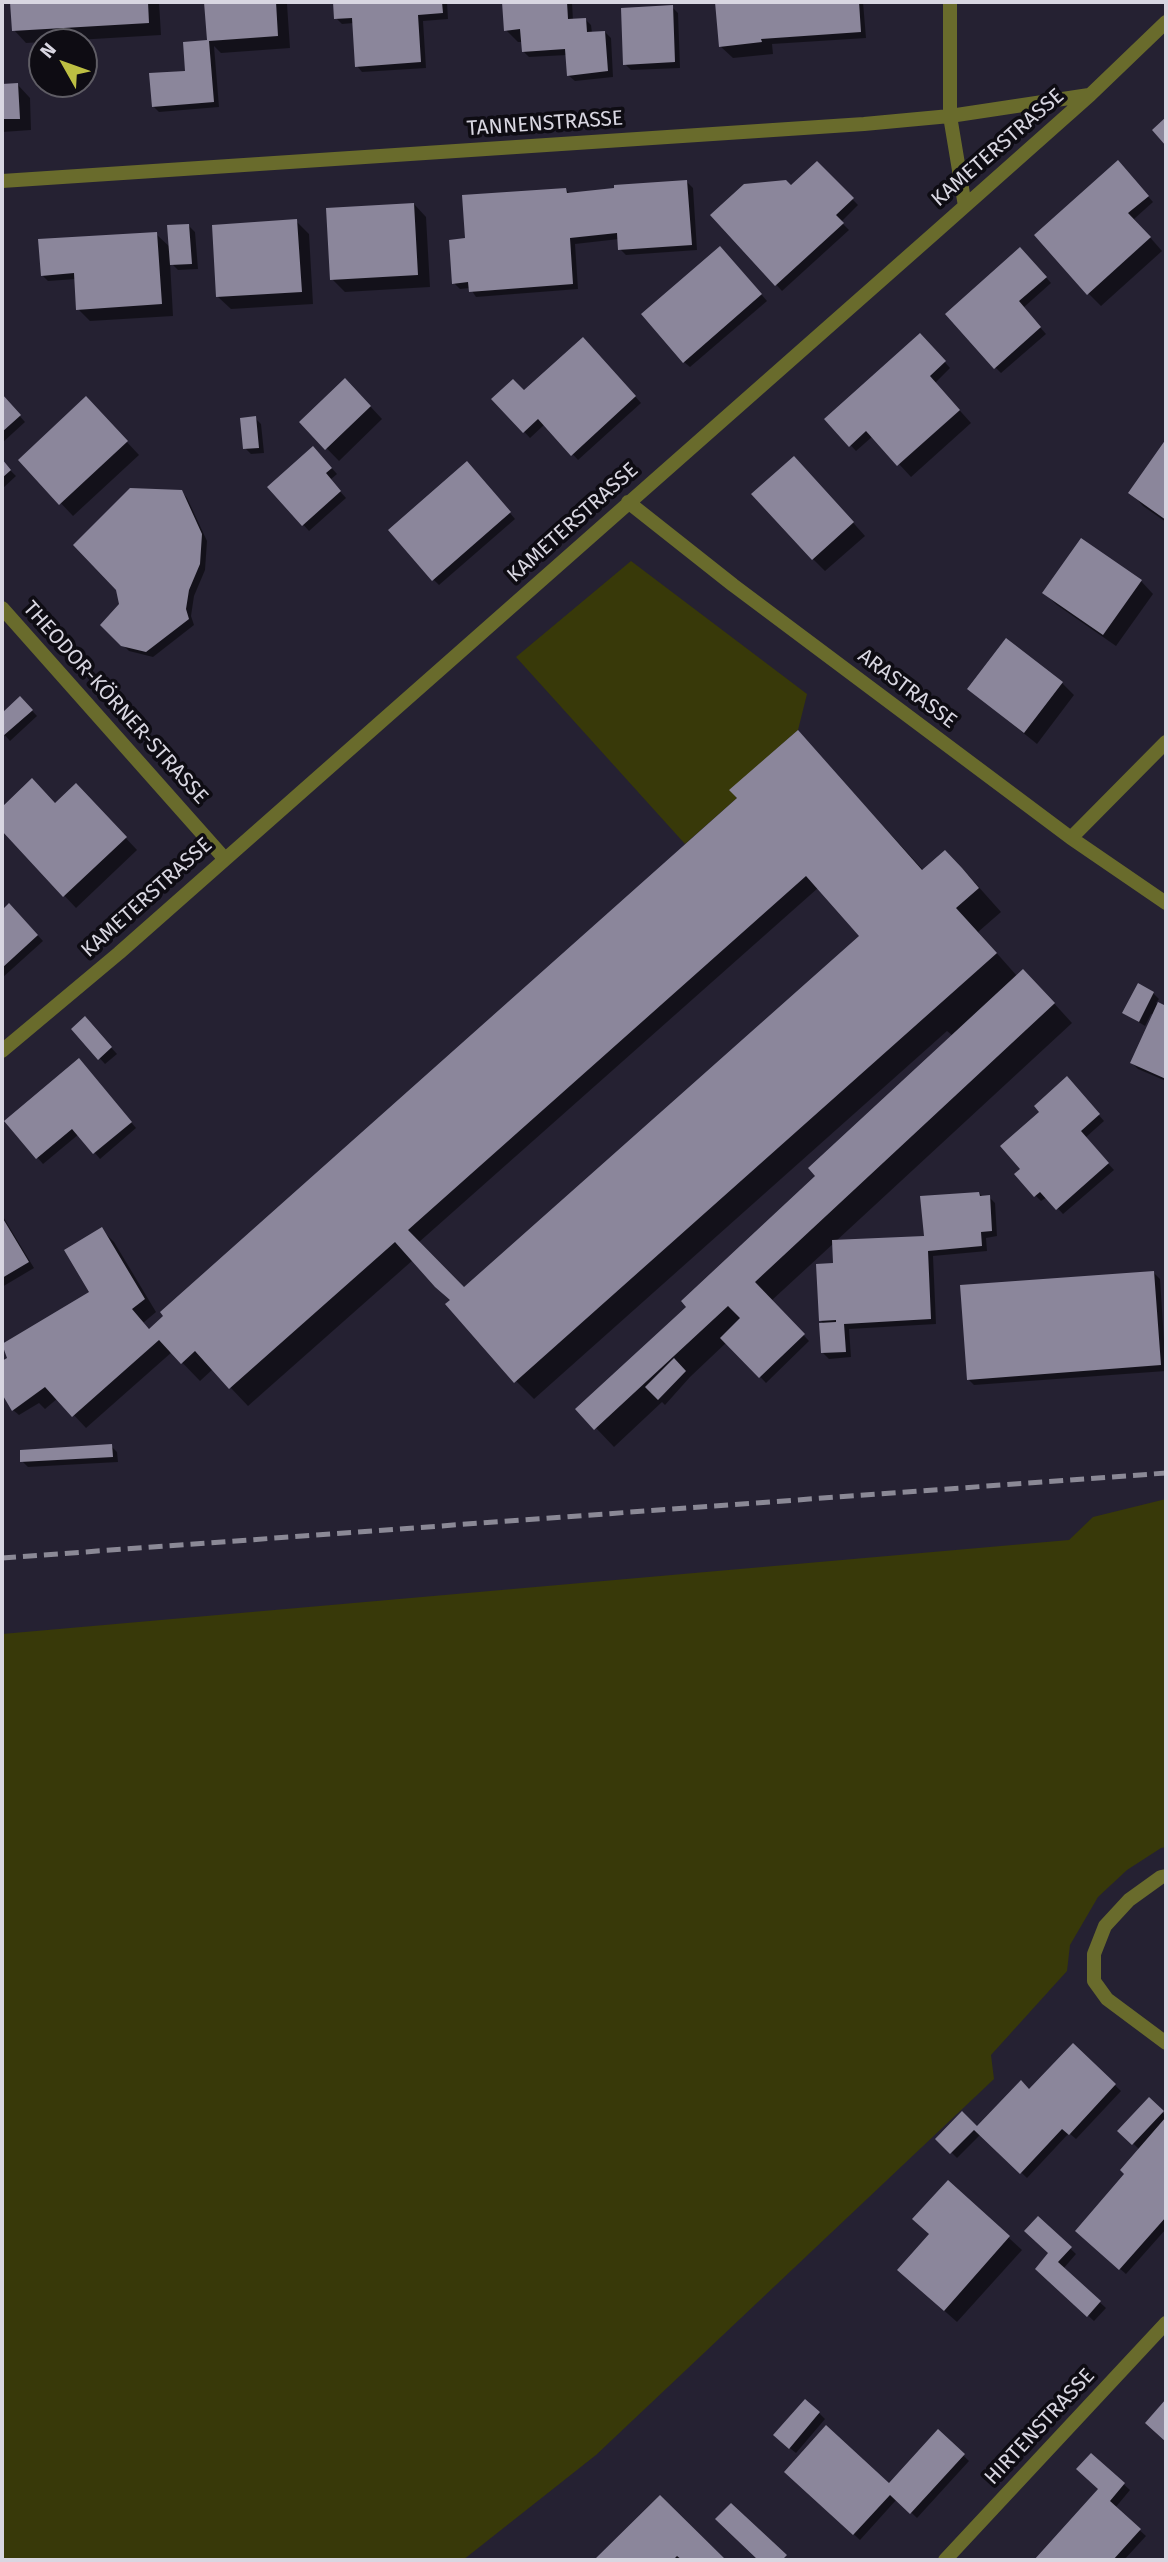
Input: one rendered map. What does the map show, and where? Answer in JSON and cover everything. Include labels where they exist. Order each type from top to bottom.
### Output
[{"type":"street","points":[[950,2],[950,116],[965,206]]},
{"type":"street","name":"KAMETERSTRASSE","points":[[2,1051],[119,953],[965,206],[1090,95],[1166,22]]},
{"type":"street","name":"TANNENSTRASSE","points":[[2,181],[950,116],[1090,95]]},
{"type":"street","name":"ARASTRASSE","points":[[628,502],[733,585],[1071,838],[1166,903]]},
{"type":"street","name":"THEODOR-KÖRNER-STRASSE","points":[[2,608],[225,858]]},
{"type":"street","points":[[1071,838],[1166,743]]},
{"type":"street","points":[[1166,1876],[1129,1900],[1105,1926],[1094,1954],[1094,1981],[1107,1999],[1166,2043]]},
{"type":"street","name":"HIRTENSTRASSE","points":[[945,2560],[1166,2323]]},
{"type":"shaded area","points":[[631,561],[807,694],[798,730],[730,790],[737,798],[685,844],[516,657]]},
{"type":"shaded area","points":[[1166,1499],[1166,1847],[1127,1870],[1098,1897],[1070,1945],[1067,1971],[991,2055],[994,2079],[596,2455],[463,2560],[2,2560],[2,1634],[1069,1540],[1093,1517]]},
{"type":"building","points":[[10,2],[148,2],[149,23],[12,31]]},
{"type":"building","points":[[204,2],[276,2],[278,36],[209,41],[214,102],[152,107],[149,73],[185,71],[183,42],[207,40]]},
{"type":"building","points":[[333,2],[442,2],[443,13],[418,15],[421,62],[355,67],[352,18],[334,19]]},
{"type":"building","points":[[502,2],[567,2],[568,19],[586,18],[587,32],[605,31],[608,71],[567,76],[565,49],[522,52],[520,29],[504,31]]},
{"type":"building","points":[[715,2],[859,2],[861,32],[761,39],[762,42],[719,47]]},
{"type":"building","points":[[673,5],[675,62],[623,65],[621,8]]},
{"type":"building","points":[[18,83],[20,119],[2,119],[2,84]]},
{"type":"building","points":[[1166,117],[1166,146],[1152,130]]},
{"type":"building","points":[[1118,160],[1149,196],[1128,213],[1151,237],[1087,295],[1034,235]]},
{"type":"building","points":[[817,161],[854,198],[836,215],[844,223],[775,286],[710,215],[744,184],[786,180],[791,185]]},
{"type":"building","points":[[687,180],[692,245],[618,250],[617,233],[570,238],[573,284],[469,292],[468,282],[452,284],[449,240],[465,238],[462,195],[566,188],[567,193],[614,188],[614,185]]},
{"type":"building","points":[[414,203],[418,275],[330,280],[326,208]]},
{"type":"building","points":[[297,219],[302,292],[216,297],[212,225]]},
{"type":"building","points":[[189,224],[192,264],[170,265],[167,225]]},
{"type":"building","points":[[157,232],[162,304],[76,310],[74,273],[41,276],[38,239]]},
{"type":"building","points":[[720,246],[762,294],[683,363],[641,314]]},
{"type":"building","points":[[1020,247],[1047,277],[1019,301],[1041,327],[994,369],[945,314]]},
{"type":"building","points":[[920,333],[946,361],[930,376],[960,410],[897,466],[866,431],[849,447],[824,419]]},
{"type":"building","points":[[583,337],[636,396],[571,456],[538,419],[523,433],[491,399],[513,379],[524,390]]},
{"type":"building","points":[[345,378],[371,406],[325,450],[299,422]]},
{"type":"building","points":[[2,394],[21,415],[2,432]]},
{"type":"building","points":[[86,396],[128,441],[59,505],[18,460]]},
{"type":"building","points":[[256,416],[259,448],[243,449],[240,418]]},
{"type":"building","points":[[1166,439],[1166,520],[1128,493]]},
{"type":"building","points":[[313,446],[332,468],[326,473],[341,491],[302,526],[267,487]]},
{"type":"building","points":[[794,456],[854,522],[812,560],[751,494]]},
{"type":"building","points":[[2,459],[11,470],[2,478]]},
{"type":"building","points":[[467,461],[511,512],[432,581],[388,530]]},
{"type":"building","points":[[130,488],[182,490],[202,534],[200,564],[189,590],[186,609],[189,619],[146,652],[121,646],[100,625],[119,604],[116,590],[73,545]]},
{"type":"building","points":[[1081,538],[1142,580],[1103,635],[1042,593]]},
{"type":"building","points":[[1006,638],[1063,682],[1024,733],[967,689]]},
{"type":"building","points":[[20,696],[33,710],[3,736],[2,713]]},
{"type":"building","points":[[798,730],[922,870],[945,850],[962,868],[979,888],[956,908],[997,953],[514,1383],[445,1304],[450,1300],[395,1242],[229,1389],[195,1351],[181,1364],[159,1340],[72,1417],[45,1387],[12,1411],[2,1394],[2,1361],[7,1358],[2,1344],[89,1292],[64,1250],[102,1227],[145,1299],[132,1309],[149,1329],[163,1316],[160,1312],[737,798],[729,790]],"holes":[[[806,876],[859,936],[464,1287],[408,1230]]]},
{"type":"building","points":[[32,778],[55,803],[76,783],[127,837],[63,897],[2,831],[2,807]]},
{"type":"building","points":[[9,903],[38,935],[2,968],[2,910]]},
{"type":"building","points":[[1023,969],[1055,1003],[755,1282],[805,1334],[759,1378],[720,1338],[740,1318],[728,1306],[594,1430],[575,1409],[686,1307],[681,1301],[815,1176],[808,1168]]},
{"type":"building","points":[[1138,983],[1154,992],[1139,1022],[1122,1013]]},
{"type":"building","points":[[1158,1002],[1166,1006],[1166,1079],[1130,1063]]},
{"type":"building","points":[[85,1016],[112,1047],[98,1060],[71,1029]]},
{"type":"building","points":[[79,1058],[132,1122],[93,1154],[72,1129],[36,1159],[4,1121]]},
{"type":"building","points":[[1067,1076],[1100,1114],[1081,1131],[1109,1163],[1056,1210],[1040,1192],[1034,1197],[1014,1174],[1020,1169],[1000,1146],[1039,1112],[1034,1106]]},
{"type":"building","points":[[979,1192],[980,1196],[990,1195],[992,1231],[981,1232],[982,1246],[928,1251],[931,1319],[844,1324],[846,1352],[821,1353],[819,1323],[836,1320],[819,1321],[816,1264],[833,1263],[832,1240],[924,1236],[920,1196]]},
{"type":"building","points":[[2,1217],[29,1262],[2,1278]]},
{"type":"building","points":[[1154,1271],[1161,1365],[967,1380],[960,1285]]},
{"type":"building","points":[[674,1358],[686,1371],[658,1400],[645,1387]]},
{"type":"building","points":[[112,1444],[113,1457],[20,1462],[20,1450]]},
{"type":"building","points":[[1073,2043],[1116,2084],[1069,2135],[1062,2129],[1020,2174],[974,2130],[950,2154],[935,2139],[962,2111],[977,2126],[1021,2080],[1029,2089]]},
{"type":"building","points":[[1149,2097],[1164,2111],[1132,2145],[1117,2131]]},
{"type":"building","points":[[1166,2117],[1166,2217],[1119,2270],[1075,2231],[1124,2174],[1120,2170]]},
{"type":"building","points":[[948,2180],[1010,2236],[944,2311],[897,2270],[929,2234],[912,2219]]},
{"type":"building","points":[[1038,2216],[1072,2247],[1058,2262],[1101,2301],[1087,2317],[1035,2269],[1048,2253],[1024,2231]]},
{"type":"building","points":[[805,2399],[820,2412],[789,2449],[773,2435]]},
{"type":"building","points":[[1166,2399],[1166,2442],[1145,2423]]},
{"type":"building","points":[[826,2425],[889,2483],[938,2429],[965,2454],[910,2514],[890,2495],[853,2535],[784,2472]]},
{"type":"building","points":[[1091,2453],[1125,2483],[1110,2501],[1141,2529],[1113,2560],[1034,2560],[1098,2489],[1076,2469]]},
{"type":"building","points":[[660,2495],[726,2560],[682,2560],[677,2556],[673,2560],[594,2560]]},
{"type":"building","points":[[731,2503],[787,2555],[782,2560],[758,2560],[715,2519]]},
{"type":"railway","points":[[2,1558],[1166,1473]]}]
